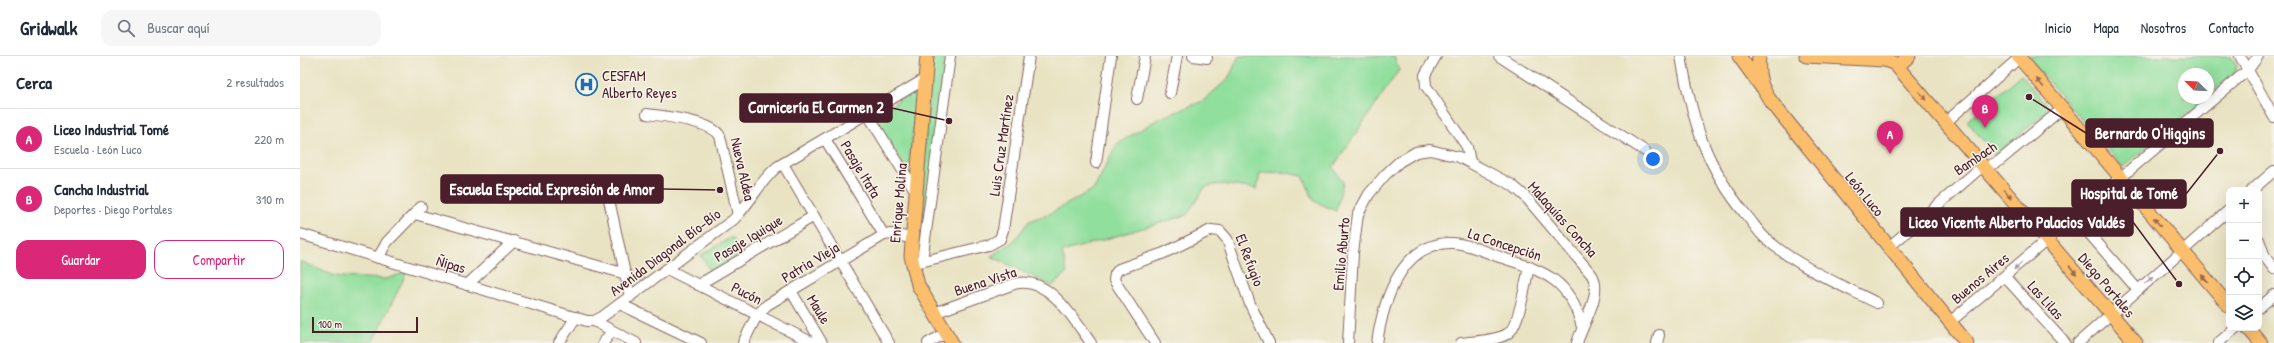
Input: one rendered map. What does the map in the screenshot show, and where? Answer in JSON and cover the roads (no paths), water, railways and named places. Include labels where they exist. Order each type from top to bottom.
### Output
[{"type":"main road","name":"Enrique Molina","points":[[927,56],[911,238],[917,262],[918,285],[949,338]]},
{"type":"main road","points":[[1739,56],[1762,89]]},
{"type":"main road","name":"León Luco","points":[[1759,56],[1759,74],[1762,89],[1888,248],[1967,343]]},
{"type":"main road","points":[[1806,56],[1884,60],[1898,66],[1909,56]]},
{"type":"main road","points":[[2018,57],[2226,303]]},
{"type":"main road","name":"Diego Portales","points":[[1898,66],[2136,343]]},
{"type":"main road","points":[[2251,331],[2261,343]]},
{"type":"street","name":"Enrique Molina","points":[[917,262],[950,56]]},
{"type":"street","name":"Luis Cruz Martínez","points":[[917,262],[989,245],[1000,239],[1003,230],[1029,56]]},
{"type":"street","points":[[1096,163],[1111,56]]},
{"type":"street","points":[[1138,98],[1145,56]]},
{"type":"street","points":[[1170,93],[1177,56]]},
{"type":"street","points":[[1193,56],[1207,58]]},
{"type":"street","points":[[1436,56],[1425,75],[1426,86],[1467,147],[1470,162]]},
{"type":"street","points":[[1499,56],[1645,151]]},
{"type":"street","points":[[1681,56],[1688,92],[1704,146],[1718,177],[1733,200],[1764,237],[1797,261],[1877,303]]},
{"type":"street","points":[[2240,56],[2274,117]]},
{"type":"street","name":"Buenos Aires","points":[[1950,322],[2248,70],[2258,56]]},
{"type":"street","points":[[1946,122],[2018,57]]},
{"type":"street","name":"Avenida Diagonal Bío-Bío","points":[[594,321],[620,304],[738,215],[763,181],[783,164],[925,79]]},
{"type":"street","name":"Bambach","points":[[1888,248],[1978,170],[1998,162],[2062,109]]},
{"type":"street","points":[[867,113],[915,190]]},
{"type":"street","name":"Nueva Aldea","points":[[647,114],[686,120],[716,131],[720,136],[738,215]]},
{"type":"street","name":"Pasaje Itata","points":[[825,139],[884,235]]},
{"type":"street","name":"Emilio Aburto","points":[[1348,343],[1355,230],[1360,210],[1369,194],[1392,168],[1416,152],[1430,150],[1441,152],[1470,162]]},
{"type":"street","name":"Malaquías Concha","points":[[1470,162],[1505,181],[1521,193],[1592,274],[1596,284],[1595,294],[1577,343]]},
{"type":"street","points":[[783,164],[889,343]]},
{"type":"street","points":[[2255,187],[2274,171]]},
{"type":"street","points":[[608,195],[630,296]]},
{"type":"street","points":[[378,258],[387,242],[418,210],[514,241],[626,274]]},
{"type":"street","points":[[2078,343],[2226,213]]},
{"type":"street","name":"Pasaje Iquique","points":[[698,286],[814,216]]},
{"type":"street","points":[[2075,217],[2138,290]]},
{"type":"street","name":"El Refugio","points":[[1155,343],[1114,280],[1114,276],[1119,269],[1164,253],[1203,232],[1214,229],[1220,231],[1227,239],[1250,304],[1269,343]]},
{"type":"street","name":"Ñipas","points":[[300,234],[576,317],[594,321],[636,343]]},
{"type":"street","points":[[884,235],[891,234],[911,238]]},
{"type":"street","name":"Patria Vieja","points":[[743,343],[757,315],[764,307],[884,235]]},
{"type":"street","points":[[467,284],[514,241]]},
{"type":"street","name":"La Concepción","points":[[1378,343],[1385,309],[1397,277],[1409,262],[1426,250],[1444,244],[1460,244],[1529,266],[1551,276],[1565,288],[1577,311],[1582,327]]},
{"type":"street","points":[[2262,250],[2264,257],[2274,269]]},
{"type":"street","points":[[1461,343],[1503,336],[1511,332],[1515,323],[1529,266]]},
{"type":"street","name":"Pucón","points":[[666,269],[813,343]]},
{"type":"street","name":"Las Lilas","points":[[2005,277],[2065,343]]},
{"type":"street","name":"Buena Vista","points":[[934,313],[1014,284],[1028,283],[1056,298],[1091,343]]},
{"type":"street","name":"Maule","points":[[791,291],[822,343]]},
{"type":"street","points":[[2262,305],[2274,295]]},
{"type":"street","points":[[620,304],[701,343]]},
{"type":"street","points":[[559,343],[576,317]]},
{"type":"street","points":[[603,343],[612,331]]},
{"type":"street","points":[[2218,343],[2232,331]]},
{"type":"street","points":[[928,343],[949,338]]},
{"type":"place","name":"CESFAM Alberto Reyes","points":[[586,84]]},
{"type":"place","name":"Bernardo O'Higgins","points":[[2029,97]]},
{"type":"place","name":"Carnicería El Carmen 2","points":[[949,121]]},
{"type":"place","name":"Cancha Industrial","points":[[1985,128]]},
{"type":"place","name":"Hospital de Tomé","points":[[2220,151]]},
{"type":"place","name":"Liceo Industrial Tomé","points":[[1890,154]]},
{"type":"place","name":"Escuela Especial Expresión de Amor","points":[[720,190]]},
{"type":"place","name":"Liceo Vicente Alberto Palacios Valdés","points":[[2179,284]]}]
